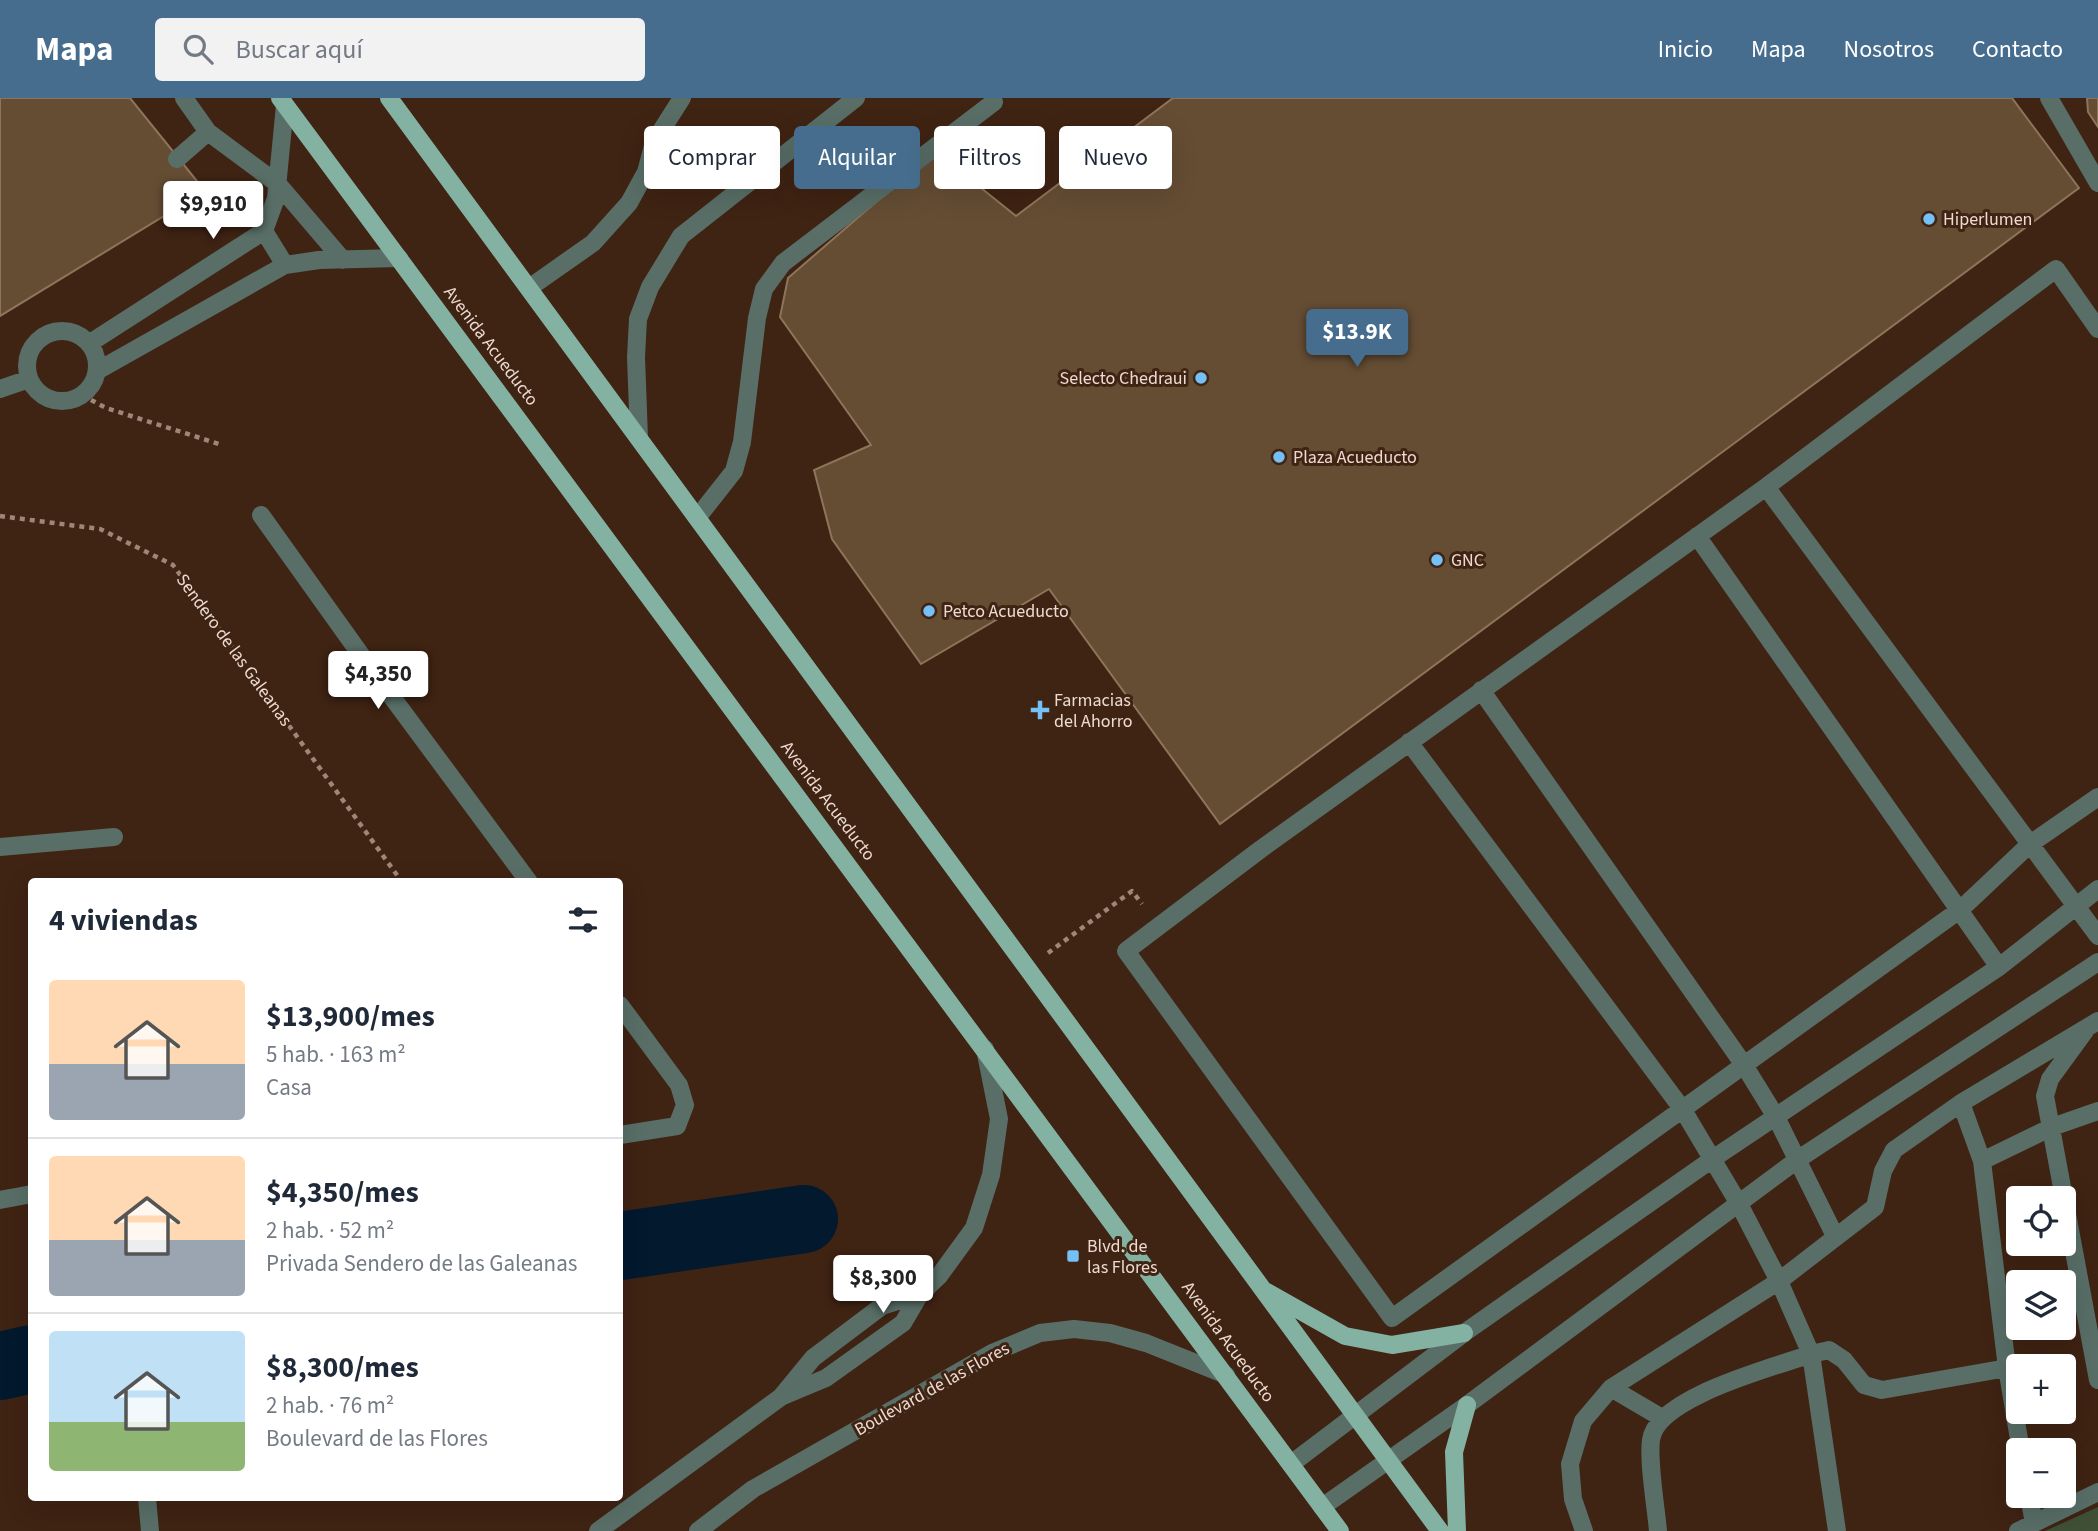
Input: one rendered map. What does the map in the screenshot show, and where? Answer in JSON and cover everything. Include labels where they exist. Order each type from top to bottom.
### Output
[{"type":"main road","points":[[389,98],[1440,1531]]},
{"type":"main road","name":"Avenida Acueducto","points":[[283,101],[1340,1531]]},
{"type":"main road","points":[[1263,1290],[1345,1336],[1392,1345],[1464,1333]]},
{"type":"main road","points":[[1457,1531],[1454,1452],[1467,1405]]},
{"type":"street","points":[[184,98],[208,132],[278,184],[343,260]]},
{"type":"street","points":[[529,288],[593,243],[629,203],[646,173],[654,142],[682,98]]},
{"type":"street","points":[[639,438],[636,357],[638,319],[650,287],[681,236],[856,98]]},
{"type":"street","points":[[2049,98],[2098,183]]},
{"type":"street","points":[[90,343],[264,231],[276,198],[283,101]]},
{"type":"street","points":[[697,519],[734,471],[742,442],[757,318],[764,289],[783,263],[994,102]]},
{"type":"street","points":[[177,159],[208,132]]},
{"type":"street","points":[[264,231],[285,265]]},
{"type":"street","points":[[97,370],[285,265],[399,258]]},
{"type":"street","points":[[2098,329],[2056,269],[1766,486],[1409,742],[1126,951],[1392,1318],[1961,909],[2030,844],[2098,797]]},
{"type":"street","points":[[55,330],[68,330],[90,343],[97,356],[97,370],[93,384],[83,395],[58,401],[46,398],[36,390],[26,367],[28,354],[34,343],[55,330]]},
{"type":"street","points":[[0,389],[29,379]]},
{"type":"street","points":[[1766,486],[2098,936]]},
{"type":"street","points":[[261,515],[526,878]]},
{"type":"street","points":[[1697,536],[1961,909],[1999,967]]},
{"type":"street","points":[[1481,690],[1744,1065],[1776,1117],[1835,1236]]},
{"type":"street","points":[[1409,742],[1682,1110],[1714,1158],[1739,1204],[1779,1281],[1811,1354],[1837,1531]]},
{"type":"street","points":[[0,847],[114,837]]},
{"type":"street","points":[[1291,1464],[1464,1333],[1714,1158],[1999,967],[2098,889]]},
{"type":"street","points":[[1322,1507],[1467,1405],[1797,1160],[2098,962]]},
{"type":"street","points":[[623,1008],[679,1084],[685,1105],[677,1126],[623,1135]]},
{"type":"street","points":[[1584,1531],[1573,1499],[1570,1464],[1583,1421],[1611,1388],[1779,1281],[1875,1207],[1883,1171],[1894,1150],[1961,1103],[2093,1023]]},
{"type":"street","points":[[2093,1023],[2050,1079],[2045,1096],[2094,1339],[2098,1380]]},
{"type":"street","points":[[598,1531],[781,1397],[826,1378],[904,1323],[920,1294],[939,1276],[974,1228],[991,1175],[999,1119],[985,1049]]},
{"type":"street","points":[[1961,1103],[1982,1161],[2006,1360]]},
{"type":"street","points":[[1982,1161],[2052,1127],[2098,1111]]},
{"type":"street","points":[[0,1200],[28,1195]]},
{"type":"street","points":[[781,1397],[813,1359],[882,1306],[920,1294]]},
{"type":"street","name":"Boulevard de las Flores","points":[[698,1531],[753,1489],[992,1353],[1040,1333],[1074,1329],[1110,1333],[1146,1343],[1226,1375]]},
{"type":"street","points":[[1658,1531],[1651,1438],[1662,1418],[1696,1394],[1829,1350],[1844,1360],[1864,1385],[1882,1390],[2006,1368]]},
{"type":"street","points":[[1611,1388],[1662,1418]]},
{"type":"street","points":[[2026,1527],[2098,1492]]},
{"type":"street","points":[[147,1501],[150,1531]]},
{"type":"street","points":[[2026,1527],[2028,1508]]},
{"type":"path","points":[[83,395],[106,408],[219,444]]},
{"type":"path","name":"Sendero de las Galeanas","points":[[0,516],[100,529],[173,565],[399,878]]},
{"type":"path","points":[[1027,968],[1132,891],[1158,926]]},
{"type":"green space","points":[[2098,1507],[2098,1531],[2045,1531]]},
{"type":"building","points":[[0,98],[130,98],[205,191],[0,316]]},
{"type":"building","name":"Plaza Acueducto","points":[[1173,98],[2012,98],[2079,188],[1220,824],[1049,589],[921,664],[832,539],[814,470],[871,445],[780,317],[788,278],[891,189],[920,189],[920,164],[934,152],[934,189],[982,189],[1016,216],[1059,184],[1059,189],[1172,189],[1172,126],[1136,126]]},
{"type":"building","points":[[2087,98],[2098,98],[2098,127],[2088,112]]},
{"type":"waterway","points":[[623,1246],[804,1219]]},
{"type":"waterway","points":[[0,1366],[28,1360]]},
{"type":"place","name":"Hiperlumen","points":[[1929,219]]},
{"type":"place","name":"Selecto Chedraui","points":[[1201,378]]},
{"type":"place","name":"Plaza Acueducto","points":[[1279,457]]},
{"type":"place","name":"GNC","points":[[1437,560]]},
{"type":"place","name":"Petco Acueducto","points":[[929,611]]},
{"type":"place","name":"Farmacias del Ahorro","points":[[1040,710]]},
{"type":"place","name":"Blvd. de las Flores","points":[[1073,1256]]}]
